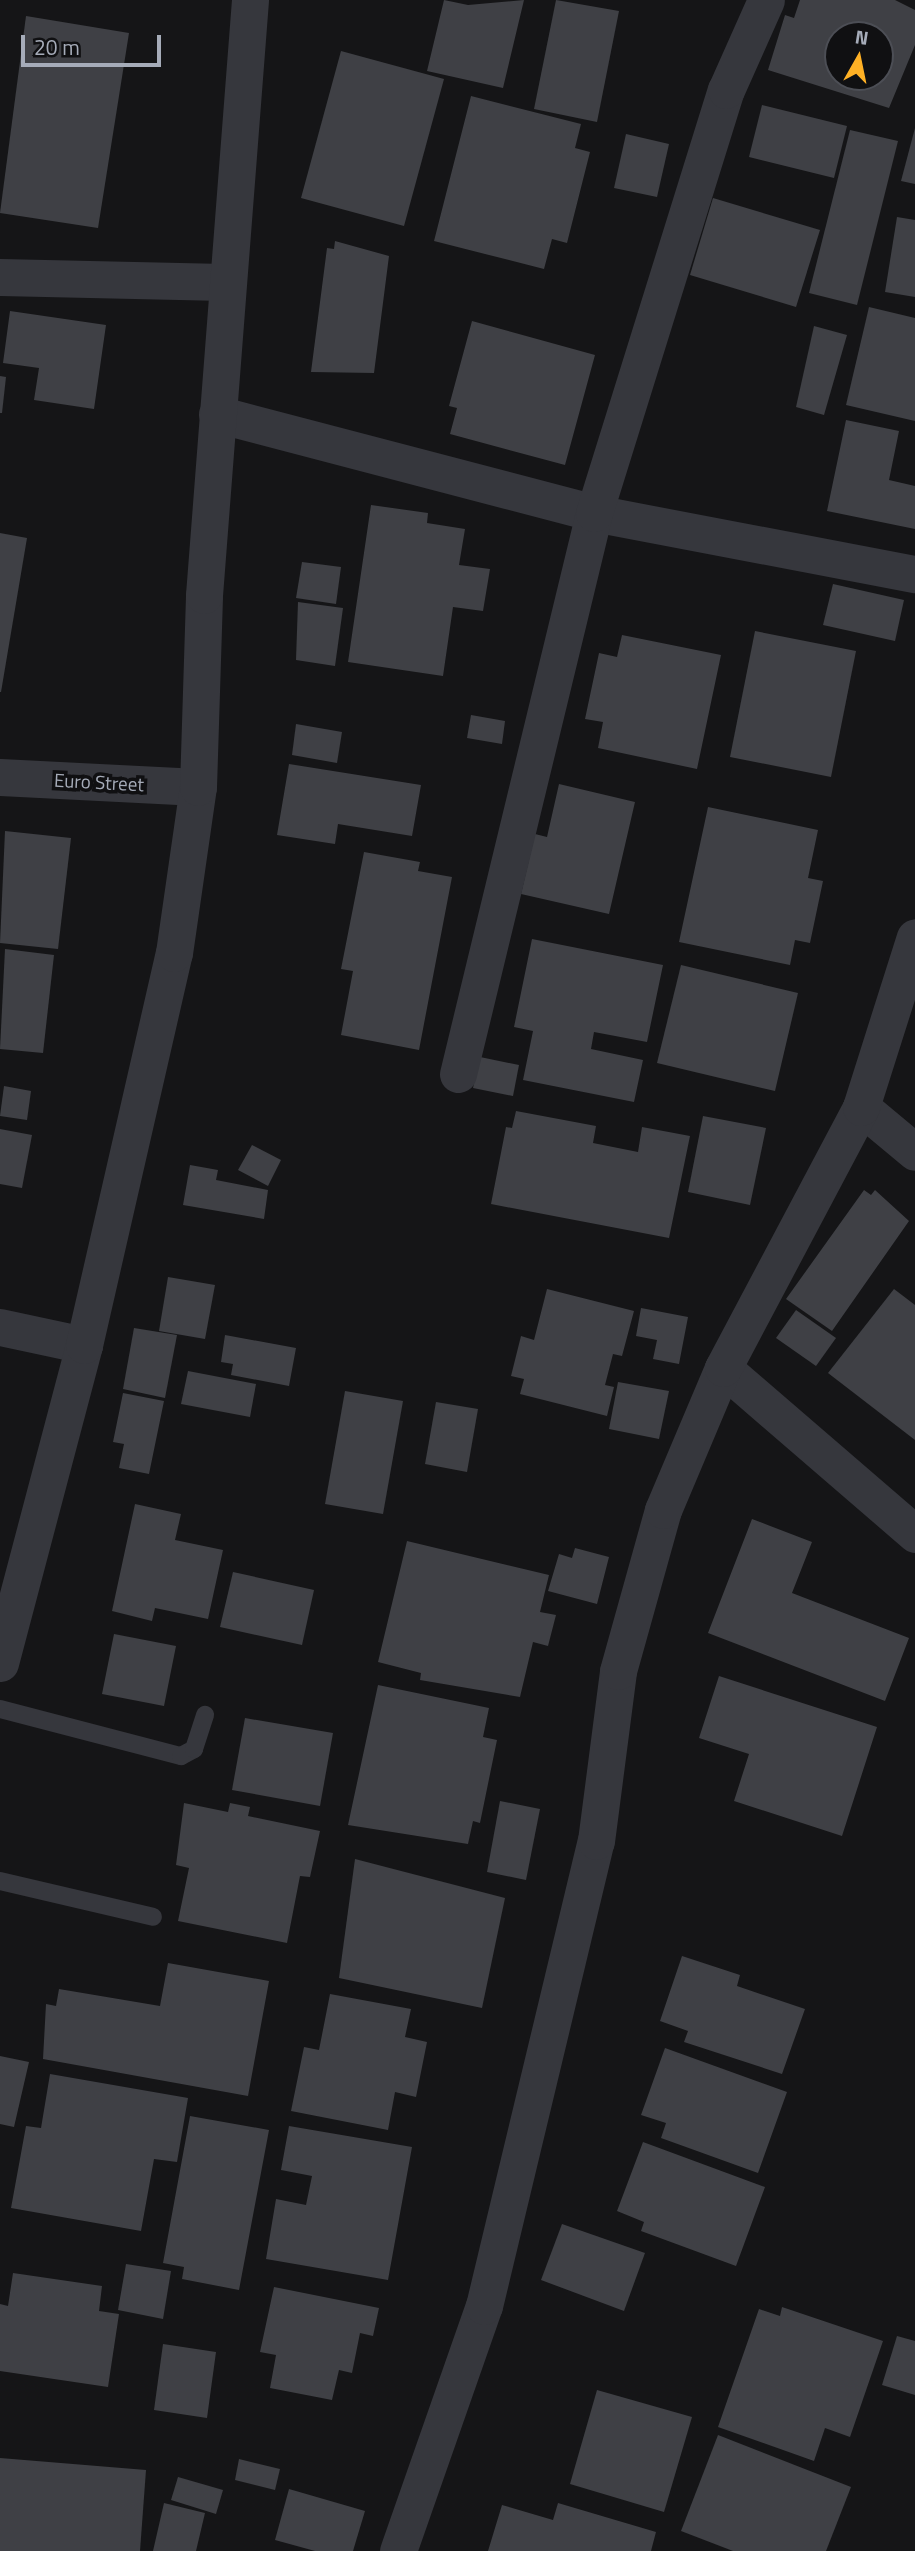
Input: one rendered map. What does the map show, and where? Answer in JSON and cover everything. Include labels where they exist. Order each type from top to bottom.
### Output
[{"type":"street","points":[[0,1663],[84,1345],[174,953],[198,787],[224,282],[250,0]]},
{"type":"street","points":[[458,1074],[594,513],[726,90],[766,0]]},
{"type":"street","points":[[0,277],[224,282]]},
{"type":"street","points":[[217,414],[594,513],[915,574]]},
{"type":"street","name":"Euro Street","points":[[0,777],[198,787]]},
{"type":"street","points":[[398,2551],[484,2306],[596,1841],[622,1658],[663,1510],[723,1368],[861,1107],[915,937]]},
{"type":"street","points":[[861,1107],[915,1152]]},
{"type":"street","points":[[0,1327],[84,1345]]},
{"type":"street","points":[[723,1368],[915,1534]]},
{"type":"lane","points":[[0,1709],[181,1756],[194,1749],[205,1716]]},
{"type":"lane","points":[[0,1881],[153,1917]]},
{"type":"building","points":[[444,0],[468,5],[524,0],[503,88],[427,71]]},
{"type":"building","points":[[556,0],[619,11],[597,122],[534,109]]},
{"type":"building","points":[[800,0],[895,0],[915,10],[915,45],[889,108],[835,91],[894,91],[894,21],[824,21],[824,88],[768,70],[785,15],[794,18]]},
{"type":"building","points":[[26,16],[129,33],[98,228],[0,213]]},
{"type":"building","points":[[341,51],[444,79],[404,226],[301,198]]},
{"type":"building","points":[[471,96],[581,124],[575,148],[590,152],[567,243],[552,239],[544,269],[434,241]]},
{"type":"building","points":[[762,105],[847,126],[834,178],[749,157]]},
{"type":"building","points":[[915,128],[915,184],[901,181]]},
{"type":"building","points":[[850,130],[898,141],[857,305],[809,293]]},
{"type":"building","points":[[626,134],[669,144],[657,197],[614,188]]},
{"type":"building","points":[[713,198],[820,230],[796,307],[690,275]]},
{"type":"building","points":[[897,217],[915,220],[915,297],[885,292]]},
{"type":"building","points":[[335,241],[389,256],[374,373],[311,372],[327,248],[334,249]]},
{"type":"building","points":[[869,307],[915,318],[915,421],[846,405]]},
{"type":"building","points":[[10,311],[106,325],[94,409],[34,400],[39,368],[3,363]]},
{"type":"building","points":[[472,321],[595,355],[565,465],[450,434],[457,408],[449,406]]},
{"type":"building","points":[[814,326],[847,335],[824,415],[796,407]]},
{"type":"building","points":[[0,376],[6,377],[2,413],[0,413]]},
{"type":"building","points":[[846,420],[899,431],[889,480],[915,486],[915,529],[827,511]]},
{"type":"building","points":[[371,505],[428,513],[427,523],[465,529],[459,565],[490,569],[483,611],[453,607],[443,676],[348,662]]},
{"type":"building","points":[[0,533],[27,538],[1,692],[0,692]]},
{"type":"building","points":[[302,562],[341,567],[336,604],[296,598]]},
{"type":"building","points":[[833,584],[904,600],[895,641],[823,625]]},
{"type":"building","points":[[298,602],[343,608],[335,666],[296,660]]},
{"type":"building","points":[[755,631],[856,651],[831,777],[730,757]]},
{"type":"building","points":[[622,635],[721,655],[697,769],[598,748],[603,722],[585,719],[599,653],[617,657]]},
{"type":"building","points":[[471,715],[505,721],[502,744],[467,738]]},
{"type":"building","points":[[296,724],[342,732],[337,763],[292,755]]},
{"type":"building","points":[[289,764],[421,785],[412,836],[338,824],[335,844],[277,835]]},
{"type":"building","points":[[559,784],[635,802],[609,914],[521,894],[535,834],[547,837]]},
{"type":"building","points":[[708,807],[818,830],[808,878],[823,881],[810,943],[795,940],[790,965],[679,942]]},
{"type":"building","points":[[5,831],[71,838],[58,949],[0,943]]},
{"type":"building","points":[[364,852],[420,862],[418,871],[452,877],[419,1050],[341,1035],[353,971],[341,969]]},
{"type":"building","points":[[532,939],[663,965],[647,1042],[594,1032],[591,1049],[643,1060],[634,1102],[523,1080],[533,1031],[514,1027]]},
{"type":"building","points":[[5,949],[54,955],[43,1053],[0,1049]]},
{"type":"building","points":[[681,965],[798,993],[775,1091],[657,1063]]},
{"type":"building","points":[[480,1057],[519,1065],[513,1096],[473,1088]]},
{"type":"building","points":[[4,1086],[31,1091],[27,1120],[0,1116]]},
{"type":"building","points":[[516,1111],[596,1126],[593,1143],[638,1152],[642,1127],[690,1136],[669,1238],[491,1204],[506,1127],[512,1128]]},
{"type":"building","points":[[703,1116],[766,1128],[750,1205],[688,1192]]},
{"type":"building","points":[[0,1129],[32,1135],[22,1188],[0,1184]]},
{"type":"building","points":[[252,1145],[281,1160],[268,1186],[238,1170]]},
{"type":"building","points":[[190,1165],[218,1170],[216,1180],[268,1190],[264,1219],[183,1205]]},
{"type":"building","points":[[864,1190],[871,1195],[875,1190],[909,1221],[832,1331],[786,1299]]},
{"type":"building","points":[[168,1277],[215,1285],[205,1339],[159,1331]]},
{"type":"building","points":[[547,1289],[634,1311],[622,1356],[613,1354],[605,1385],[614,1387],[607,1416],[520,1394],[524,1379],[511,1376],[521,1336],[534,1340]]},
{"type":"building","points":[[894,1289],[915,1305],[915,1440],[828,1373]]},
{"type":"building","points":[[641,1308],[688,1317],[679,1364],[653,1359],[657,1340],[636,1336]]},
{"type":"building","points":[[796,1310],[836,1338],[816,1366],[776,1338]]},
{"type":"building","points":[[134,1328],[177,1335],[165,1398],[123,1389]]},
{"type":"building","points":[[225,1335],[296,1348],[289,1386],[231,1375],[233,1364],[221,1362]]},
{"type":"building","points":[[188,1371],[256,1384],[250,1417],[181,1404]]},
{"type":"building","points":[[618,1382],[669,1391],[659,1439],[609,1429]]},
{"type":"building","points":[[345,1391],[403,1401],[383,1514],[325,1504]]},
{"type":"building","points":[[123,1393],[164,1401],[149,1474],[119,1468],[124,1444],[113,1442]]},
{"type":"building","points":[[436,1402],[478,1409],[467,1472],[425,1464]]},
{"type":"building","points":[[135,1504],[181,1514],[175,1540],[223,1550],[208,1619],[155,1608],[152,1621],[112,1611]]},
{"type":"building","points":[[752,1519],[812,1542],[792,1593],[909,1638],[885,1701],[708,1633]]},
{"type":"building","points":[[407,1541],[549,1575],[540,1612],[556,1615],[548,1646],[533,1642],[520,1697],[420,1680],[421,1673],[378,1662]]},
{"type":"building","points":[[575,1548],[609,1557],[597,1604],[548,1591],[559,1554],[572,1558]]},
{"type":"building","points":[[233,1572],[314,1590],[302,1645],[220,1627]]},
{"type":"building","points":[[114,1634],[176,1646],[164,1706],[102,1694]]},
{"type":"building","points":[[719,1676],[877,1727],[842,1836],[734,1801],[749,1754],[699,1738]]},
{"type":"building","points":[[378,1685],[489,1708],[483,1737],[497,1740],[480,1823],[473,1821],[468,1844],[348,1825]]},
{"type":"building","points":[[245,1718],[333,1733],[320,1806],[232,1790]]},
{"type":"building","points":[[500,1801],[540,1809],[526,1880],[487,1872]]},
{"type":"building","points":[[184,1803],[228,1812],[230,1803],[250,1807],[248,1816],[320,1831],[310,1877],[300,1876],[287,1943],[178,1921],[189,1868],[176,1865]]},
{"type":"building","points":[[355,1859],[505,1898],[482,2008],[339,1978]]},
{"type":"building","points":[[682,1956],[740,1975],[737,1986],[805,2009],[782,2074],[684,2042],[688,2031],[660,2021]]},
{"type":"building","points":[[168,1963],[269,1981],[248,2096],[43,2059],[46,2004],[56,2006],[59,1989],[160,2006]]},
{"type":"building","points":[[330,1994],[411,2009],[405,2037],[427,2042],[416,2097],[395,2092],[388,2130],[291,2111],[304,2047],[319,2050]]},
{"type":"building","points":[[665,2048],[787,2092],[758,2173],[661,2138],[666,2123],[641,2115]]},
{"type":"building","points":[[0,2056],[29,2062],[14,2127],[0,2124]]},
{"type":"building","points":[[50,2074],[188,2098],[177,2162],[154,2159],[141,2231],[11,2208],[26,2126],[41,2128]]},
{"type":"building","points":[[190,2116],[269,2130],[239,2290],[182,2279],[184,2267],[163,2263]]},
{"type":"building","points":[[289,2126],[412,2147],[388,2280],[266,2259],[276,2199],[306,2205],[312,2176],[281,2170]]},
{"type":"building","points":[[643,2142],[765,2187],[736,2266],[641,2231],[644,2222],[617,2211]]},
{"type":"building","points":[[562,2224],[645,2253],[624,2311],[541,2280]]},
{"type":"building","points":[[126,2264],[171,2271],[163,2319],[118,2310]]},
{"type":"building","points":[[13,2273],[102,2286],[99,2311],[119,2314],[108,2387],[0,2371],[0,2304],[8,2306]]},
{"type":"building","points":[[274,2287],[379,2308],[373,2336],[360,2333],[352,2373],[339,2370],[332,2400],[270,2388],[276,2355],[260,2352]]},
{"type":"building","points":[[782,2307],[883,2341],[850,2437],[825,2428],[814,2461],[718,2427],[759,2309],[780,2316]]},
{"type":"building","points":[[897,2336],[915,2341],[915,2395],[882,2385]]},
{"type":"building","points":[[163,2344],[216,2352],[207,2418],[154,2410]]},
{"type":"building","points":[[597,2390],[692,2417],[664,2512],[570,2484]]},
{"type":"building","points":[[718,2435],[851,2487],[826,2551],[733,2551],[681,2531]]},
{"type":"building","points":[[0,2458],[146,2470],[140,2551],[0,2551]]},
{"type":"building","points":[[239,2459],[280,2469],[275,2490],[235,2480]]},
{"type":"building","points":[[178,2477],[223,2490],[216,2514],[171,2500]]},
{"type":"building","points":[[289,2489],[365,2511],[353,2551],[315,2551],[275,2540]]},
{"type":"building","points":[[164,2503],[205,2513],[196,2551],[153,2551]]},
{"type":"building","points":[[558,2503],[656,2532],[651,2551],[488,2551],[502,2505],[553,2520]]}]
